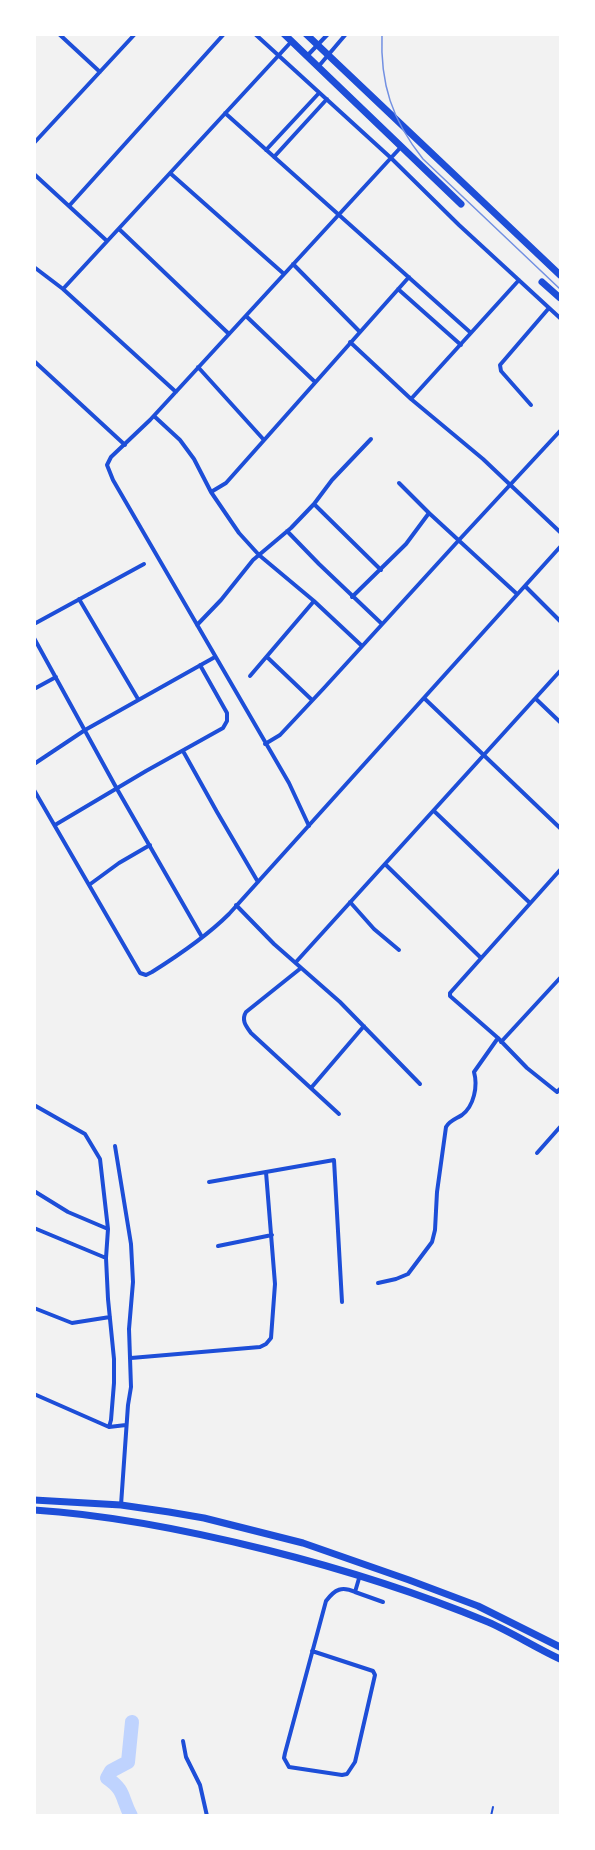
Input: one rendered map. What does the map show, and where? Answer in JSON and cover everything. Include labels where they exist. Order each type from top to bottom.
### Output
[{"type":"highway","points":[[284,34],[461,204]]},
{"type":"highway","points":[[306,34],[561,274]]},
{"type":"highway","points":[[542,282],[561,298]]},
{"type":"highway","points":[[34,1500],[121,1505],[204,1518],[303,1543],[478,1606],[561,1647]]},
{"type":"highway","points":[[34,1510],[107,1518],[190,1532],[360,1575],[417,1594],[487,1622],[561,1659]]},
{"type":"street","points":[[59,34],[100,72]]},
{"type":"street","points":[[34,143],[135,34]]},
{"type":"street","points":[[69,206],[224,34]]},
{"type":"street","points":[[255,34],[561,318]]},
{"type":"street","points":[[307,57],[328,34]]},
{"type":"street","points":[[318,67],[346,34]]},
{"type":"street","points":[[63,289],[291,42]]},
{"type":"street","points":[[266,150],[319,93]]},
{"type":"street","points":[[274,157],[327,99]]},
{"type":"street","points":[[225,113],[471,333]]},
{"type":"street","points":[[309,826],[289,783],[214,657],[108,471],[107,465],[109,460],[154,416],[400,147]]},
{"type":"street","points":[[170,173],[284,274]]},
{"type":"street","points":[[34,174],[107,242]]},
{"type":"street","points":[[119,229],[229,334]]},
{"type":"street","points":[[293,264],[360,332]]},
{"type":"street","points":[[34,267],[63,289],[176,392]]},
{"type":"street","points":[[211,492],[226,483],[409,277]]},
{"type":"street","points":[[411,399],[519,280]]},
{"type":"street","points":[[398,289],[460,345]]},
{"type":"street","points":[[531,405],[501,371],[500,364],[549,308]]},
{"type":"street","points":[[246,316],[315,382]]},
{"type":"street","points":[[350,342],[411,399],[466,444],[561,532]]},
{"type":"street","points":[[34,361],[125,446]]},
{"type":"street","points":[[198,368],[264,440]]},
{"type":"street","points":[[154,416],[180,440],[194,459],[223,513],[239,533],[259,555],[314,601],[362,646]]},
{"type":"street","points":[[265,744],[280,735],[561,431]]},
{"type":"street","points":[[197,625],[259,555],[315,504],[332,480],[371,439]]},
{"type":"street","points":[[399,483],[517,594]]},
{"type":"street","points":[[315,504],[381,570]]},
{"type":"street","points":[[352,597],[406,544],[429,513]]},
{"type":"street","points":[[286,531],[382,624]]},
{"type":"street","points":[[34,790],[141,973],[146,975],[175,958],[216,927],[561,547]]},
{"type":"street","points":[[34,624],[141,566]]},
{"type":"street","points":[[525,586],[561,621]]},
{"type":"street","points":[[79,599],[138,699]]},
{"type":"street","points":[[250,676],[314,601]]},
{"type":"street","points":[[34,638],[202,937]]},
{"type":"street","points":[[34,764],[85,730],[214,657]]},
{"type":"street","points":[[267,657],[312,700]]},
{"type":"street","points":[[56,825],[223,728],[227,721],[227,713],[200,665]]},
{"type":"street","points":[[296,962],[561,671]]},
{"type":"street","points":[[34,689],[56,677]]},
{"type":"street","points":[[424,698],[561,828]]},
{"type":"street","points":[[536,699],[561,722]]},
{"type":"street","points":[[183,751],[258,882]]},
{"type":"street","points":[[434,811],[530,903]]},
{"type":"street","points":[[89,885],[119,863],[150,845]]},
{"type":"street","points":[[385,864],[482,958]]},
{"type":"street","points":[[559,1090],[527,1068],[500,1040],[450,996],[450,993],[561,870]]},
{"type":"street","points":[[350,902],[399,950]]},
{"type":"street","points":[[237,905],[274,944],[364,1026],[420,1084]]},
{"type":"street","points":[[301,968],[266,994],[246,1012],[243,1018],[251,1033],[339,1114]]},
{"type":"street","points":[[378,1283],[408,1274],[432,1242],[446,1127],[449,1122],[468,1110],[474,1096],[476,1078],[474,1072],[500,1040],[561,978]]},
{"type":"street","points":[[311,1088],[364,1026]]},
{"type":"street","points":[[34,1105],[85,1134],[100,1159],[108,1229],[106,1258],[114,1359],[109,1427]]},
{"type":"street","points":[[537,1153],[561,1127]]},
{"type":"street","points":[[115,1146],[131,1244],[133,1282],[129,1329],[131,1387],[121,1505]]},
{"type":"street","points":[[209,1182],[334,1160],[342,1302]]},
{"type":"street","points":[[131,1358],[260,1347],[271,1338],[275,1284],[266,1172]]},
{"type":"street","points":[[34,1191],[68,1212],[108,1229]]},
{"type":"street","points":[[34,1228],[106,1258]]},
{"type":"street","points":[[218,1246],[272,1235]]},
{"type":"street","points":[[34,1308],[72,1323],[110,1317]]},
{"type":"street","points":[[34,1394],[109,1427],[126,1425]]},
{"type":"street","points":[[355,1592],[360,1575]]},
{"type":"street","points":[[312,1651],[373,1671],[375,1675],[355,1762],[347,1774],[289,1767],[284,1758],[285,1753],[312,1651],[326,1601],[330,1594],[342,1588],[383,1602]]},
{"type":"street","points":[[183,1740],[186,1757],[200,1785],[207,1815]]},
{"type":"lane","points":[[491,1815],[493,1807]]},
{"type":"waterway","points":[[131,1816],[120,1791],[107,1778],[111,1771],[128,1762],[132,1722]]},
{"type":"tram line","points":[[382,34],[383,69],[390,101],[412,144],[423,159],[560,289]]}]
